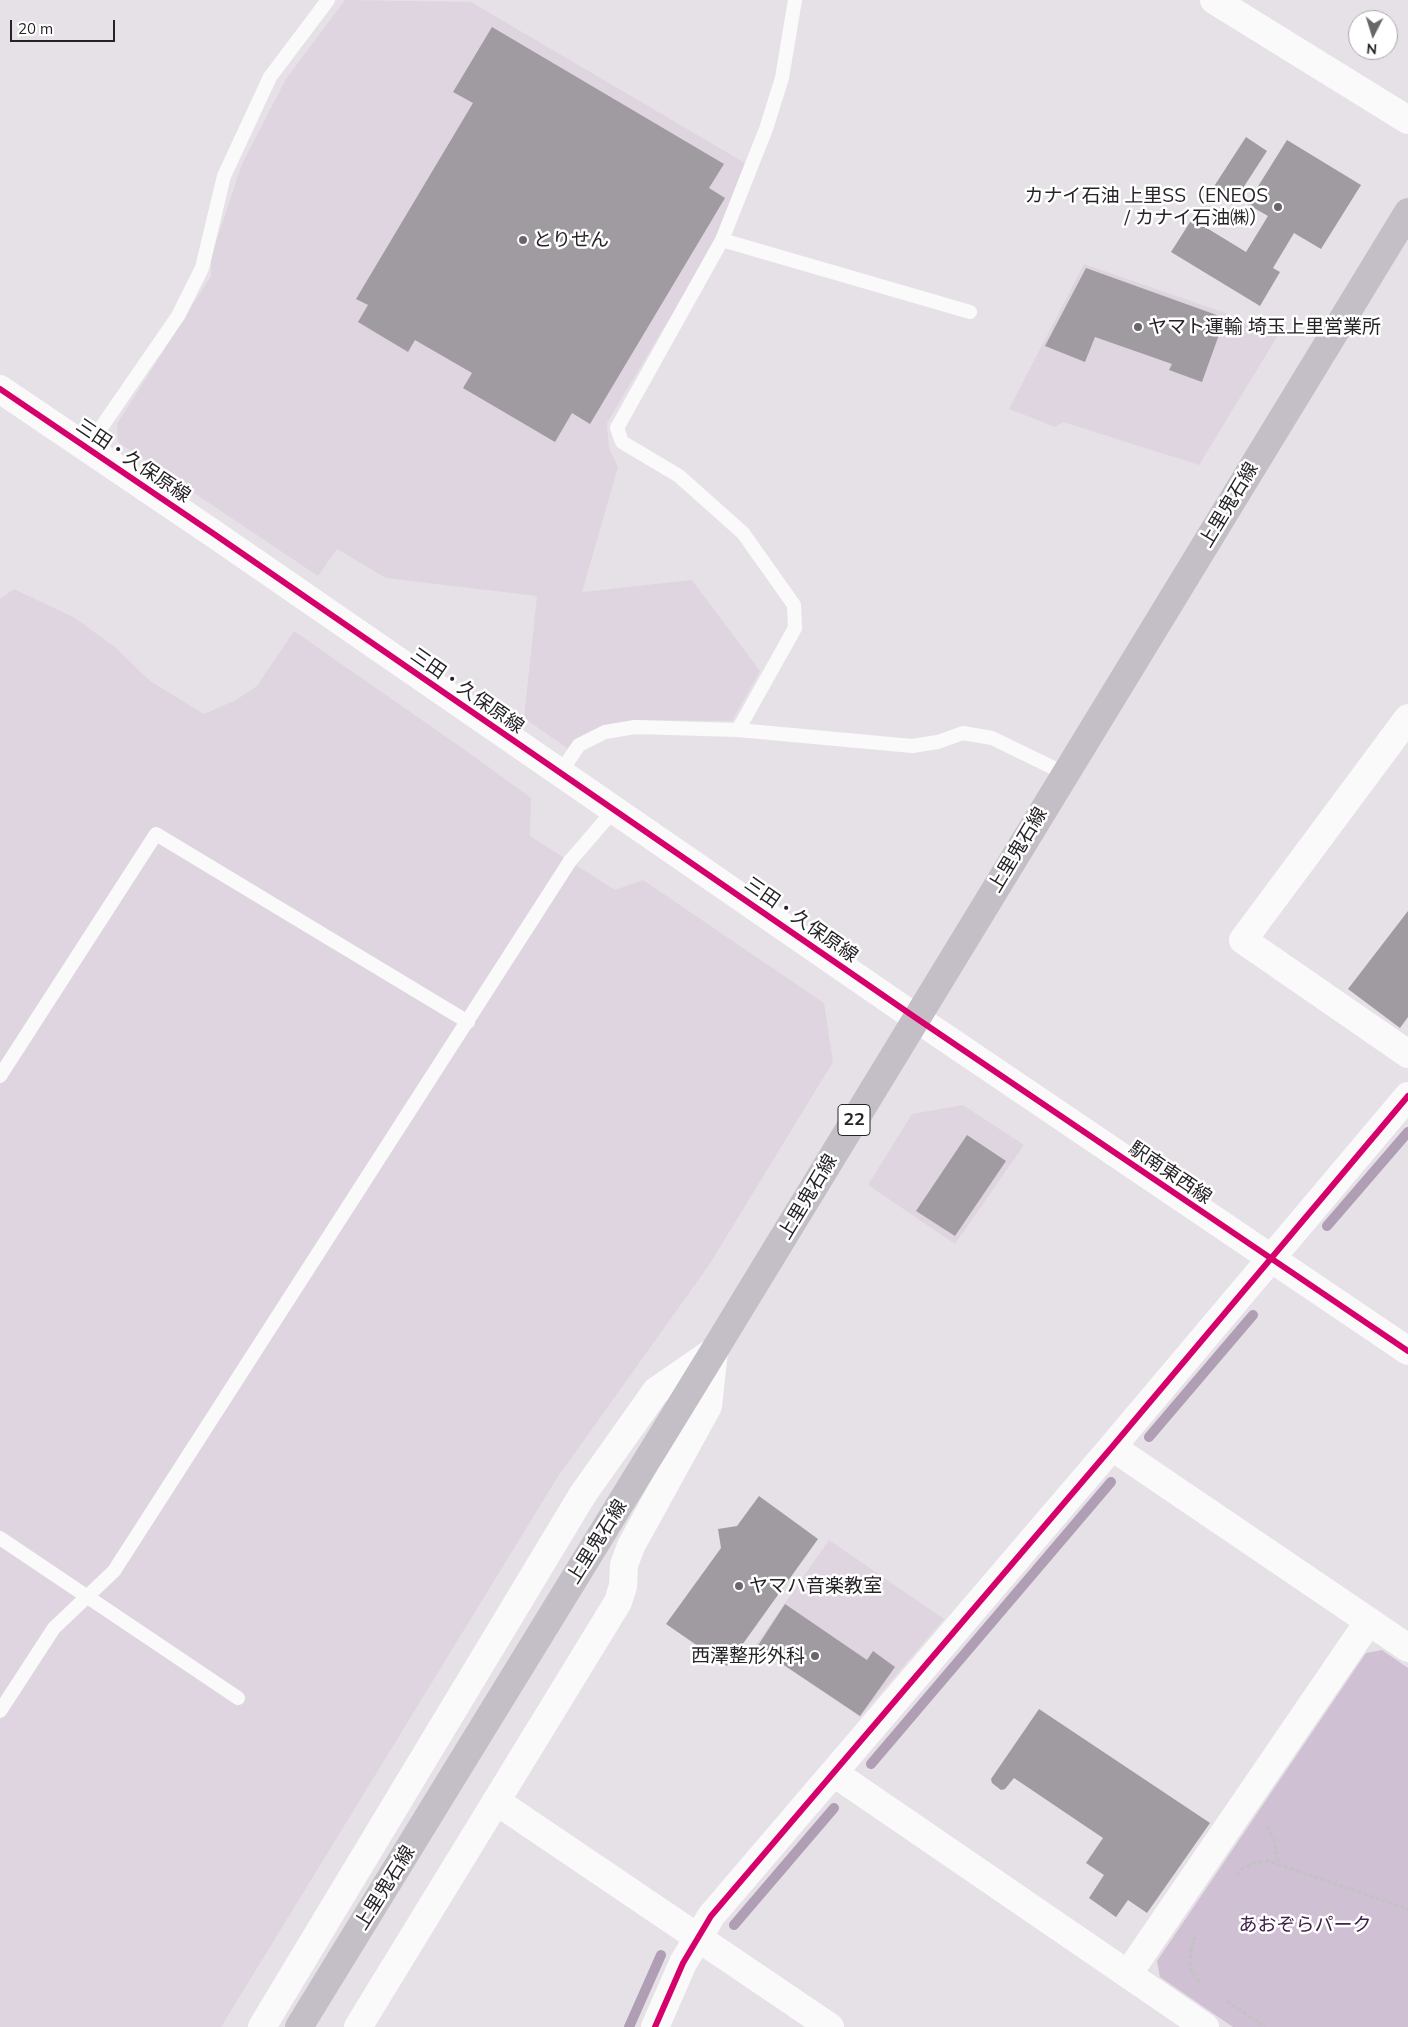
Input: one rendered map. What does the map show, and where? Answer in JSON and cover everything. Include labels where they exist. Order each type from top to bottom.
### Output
[{"type":"main road","name":"上里鬼石線","points":[[299,2027],[714,1351],[1064,773],[1408,212]]},
{"type":"street","points":[[1214,0],[1408,120]]},
{"type":"street","name":"三田・久保原線","points":[[0,389],[916,1018]]},
{"type":"street","points":[[1408,718],[1242,940],[1408,1054]]},
{"type":"street","name":"駅南東西線","points":[[916,1018],[1408,1351]]},
{"type":"street","points":[[655,2027],[683,1963],[697,1936],[711,1916],[1112,1447],[1408,1096]]},
{"type":"street","points":[[358,2027],[618,1602],[623,1586],[624,1565],[631,1546],[708,1406],[714,1351]]},
{"type":"street","points":[[262,2027],[583,1494],[656,1391],[714,1351]]},
{"type":"street","points":[[1112,1447],[1408,1648]]},
{"type":"street","points":[[1128,1974],[1368,1621]]},
{"type":"street","points":[[834,1774],[1205,2027]]},
{"type":"street","points":[[496,1801],[830,2027]]},
{"type":"lane","points":[[87,448],[178,316],[202,268],[224,176],[270,77],[328,0]]},
{"type":"lane","points":[[738,730],[795,628],[794,605],[743,533],[680,476],[622,442],[617,428],[722,240],[766,129],[782,78],[795,0]]},
{"type":"lane","points":[[722,240],[970,312]]},
{"type":"lane","points":[[560,773],[579,745],[605,732],[635,727],[738,730],[912,746],[938,742],[964,733],[992,738],[1064,773]]},
{"type":"lane","points":[[0,1711],[54,1628],[114,1571],[570,861],[614,810]]},
{"type":"lane","points":[[0,1076],[156,834],[468,1022]]},
{"type":"lane","points":[[0,1538],[238,1698]]},
{"type":"path","points":[[1235,1877],[1242,1869],[1254,1863],[1267,1862],[1278,1864],[1408,1909]]},
{"type":"path","points":[[1200,1929],[1191,1949],[1190,1962],[1192,1973],[1208,1988]]},
{"type":"path","points":[[1225,1999],[1265,2027]]},
{"type":"shaded area","points":[[345,0],[471,2],[745,163],[730,217],[607,423],[609,448],[618,467],[582,592],[692,580],[760,671],[732,721],[632,720],[575,741],[567,748],[524,718],[537,596],[386,578],[337,549],[318,576],[118,442],[117,424],[211,276],[211,257],[242,164],[286,79]]},
{"type":"shaded area","points":[[1084,264],[1280,332],[1199,465],[1063,422],[1055,427],[1009,409]]},
{"type":"shaded area","points":[[14,589],[75,618],[116,648],[150,681],[204,714],[236,700],[257,686],[294,631],[531,798],[530,836],[615,890],[643,880],[824,1003],[833,1062],[709,1265],[557,1478],[221,2027],[0,2027],[0,599]]},
{"type":"shaded area","points":[[963,1105],[1024,1145],[955,1244],[868,1185],[912,1114]]},
{"type":"shaded area","points":[[829,1540],[944,1619],[860,1717],[755,1646]]},
{"type":"green space","name":"あおぞらパーク","points":[[1382,1650],[1408,1668],[1408,2027],[1233,2027],[1160,1977],[1157,1961],[1366,1653]]},
{"type":"building","points":[[492,27],[724,164],[709,188],[725,198],[590,424],[572,413],[555,442],[463,388],[472,373],[415,340],[408,352],[358,322],[368,305],[356,299],[473,103],[453,92]]},
{"type":"building","points":[[1246,137],[1267,151],[1232,205],[1211,191]]},
{"type":"building","points":[[1287,140],[1361,185],[1321,249],[1294,233],[1273,268],[1280,272],[1260,306],[1171,252],[1192,219],[1246,252],[1268,216],[1247,204]]},
{"type":"building","name":"ヤマト運輸 埼玉上里営業所","points":[[1086,268],[1225,318],[1202,382],[1169,370],[1172,364],[1095,337],[1085,362],[1045,346]]},
{"type":"building","points":[[1408,911],[1408,1017],[1400,1028],[1348,989]]},
{"type":"building","points":[[967,1135],[1006,1161],[955,1236],[916,1211]]},
{"type":"building","name":"ヤマハ音楽教室","points":[[759,1496],[818,1539],[727,1666],[666,1624],[721,1548],[718,1529],[737,1526]]},
{"type":"building","name":"西澤整形外科","points":[[785,1604],[867,1660],[873,1651],[895,1667],[860,1716],[757,1647]]},
{"type":"building","points":[[1039,1709],[1210,1823],[1147,1913],[1128,1900],[1116,1917],[1089,1898],[1104,1875],[1086,1863],[1103,1838],[1014,1778],[1005,1789],[1001,1790],[992,1783],[991,1779]]},
{"type":"waterway","points":[[1327,1226],[1408,1132]]},
{"type":"waterway","points":[[1149,1437],[1253,1315]]},
{"type":"waterway","points":[[871,1764],[1111,1482]]},
{"type":"waterway","points":[[734,1925],[834,1808]]},
{"type":"waterway","points":[[629,2027],[661,1955]]},
{"type":"cycle path","points":[[0,389],[214,534],[916,1018],[1408,1351]]},
{"type":"cycle path","points":[[655,2027],[683,1963],[711,1916],[1112,1447],[1408,1096]]},
{"type":"place","name":"カナイ石油 上里SS（ENEOS / カナイ石油㈱）","points":[[1278,207]]},
{"type":"place","name":"とりせん","points":[[523,240]]},
{"type":"place","name":"ヤマト運輸 埼玉上里営業所","points":[[1138,327]]},
{"type":"place","name":"ヤマハ音楽教室","points":[[739,1586]]},
{"type":"place","name":"西澤整形外科","points":[[815,1656]]}]
